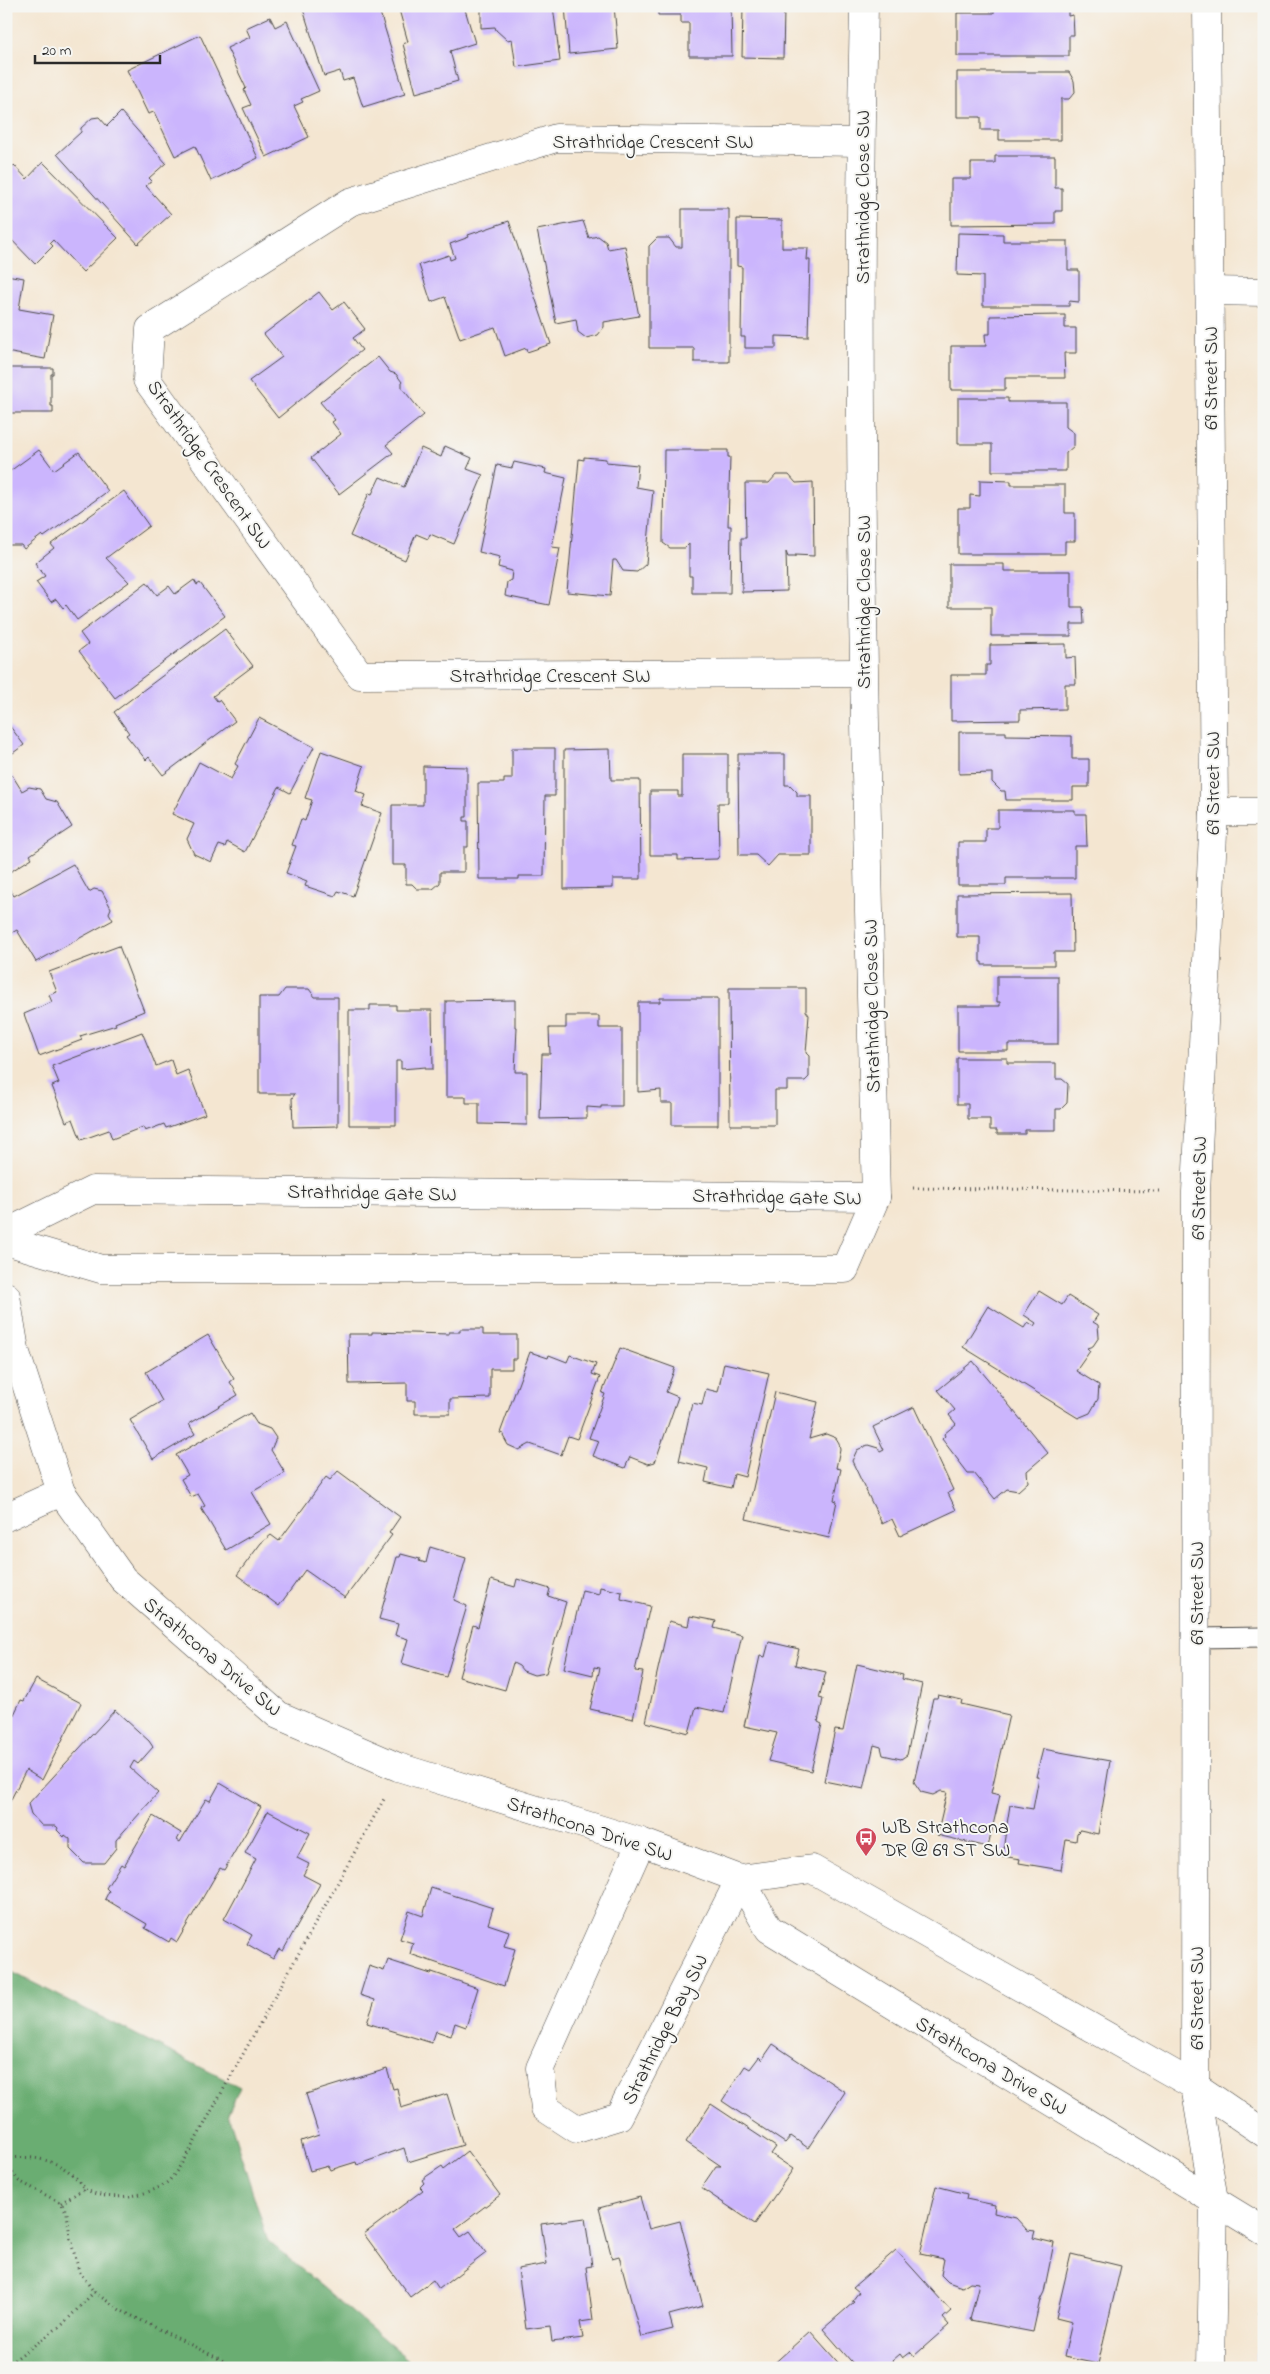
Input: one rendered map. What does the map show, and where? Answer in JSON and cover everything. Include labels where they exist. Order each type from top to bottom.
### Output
[{"type":"street","name":"Strathridge Close SW","points":[[864,6],[861,142],[863,673],[876,1197]]},
{"type":"street","name":"69 Street SW","points":[[1207,6],[1214,812],[1196,1192],[1196,2086],[1214,2200],[1211,2368]]},
{"type":"street","name":"Strathridge Crescent SW","points":[[861,142],[556,138],[350,202],[150,329],[147,380],[360,675],[863,673]]},
{"type":"street","points":[[1210,291],[1264,292]]},
{"type":"street","points":[[1214,812],[1264,812]]},
{"type":"street","name":"Strathridge Gate SW","points":[[6,1233],[93,1190],[876,1197],[845,1269],[101,1269],[6,1241]]},
{"type":"street","name":"Strathcona Drive SW","points":[[6,1296],[15,1350],[61,1492],[123,1579],[278,1715],[398,1767],[640,1842],[740,1879],[812,1869],[1196,2086],[1264,2133]]},
{"type":"street","points":[[6,1517],[61,1492]]},
{"type":"street","name":"Strathridge Bay SW","points":[[640,1842],[540,2068],[545,2108],[577,2129],[619,2116],[740,1879]]},
{"type":"street","name":"Strathcona Drive SW","points":[[740,1879],[769,1929],[1264,2231]]},
{"type":"lane","points":[[1196,1638],[1264,1637]]},
{"type":"path","points":[[876,1197],[911,1188],[1196,1192]]},
{"type":"path","points":[[6,2158],[27,2156],[51,2161],[74,2176],[85,2189],[95,2194],[115,2196],[140,2194],[166,2183],[186,2157],[381,1806],[398,1767]]},
{"type":"path","points":[[6,2165],[19,2181],[61,2203],[67,2213],[78,2271],[94,2292],[120,2310],[238,2368]]},
{"type":"path","points":[[61,2203],[85,2189]]},
{"type":"path","points":[[6,2366],[63,2324],[94,2292]]},
{"type":"path","points":[[1259,2312],[1264,2315]]},
{"type":"shaded area","points":[[1256,2352],[1264,2357],[1264,2368],[1256,2368]]},
{"type":"green space","points":[[6,1969],[240,2087],[228,2114],[268,2241],[418,2368],[6,2368]]},
{"type":"building","points":[[302,6],[378,6],[405,94],[363,107],[353,78],[343,81],[340,71],[324,76]]},
{"type":"building","points":[[398,6],[464,6],[475,43],[450,51],[458,81],[416,93],[403,44],[408,42]]},
{"type":"building","points":[[481,6],[553,6],[560,61],[516,67],[512,39],[507,40],[495,27],[481,28]]},
{"type":"building","points":[[565,6],[614,6],[618,49],[569,54]]},
{"type":"building","points":[[658,6],[731,6],[732,56],[689,56],[689,23],[681,23],[681,15],[658,15]]},
{"type":"building","points":[[743,6],[812,6],[812,10],[784,10],[783,58],[742,57]]},
{"type":"building","points":[[994,6],[1068,6],[1068,16],[1073,15],[1074,35],[1069,35],[1069,56],[957,56],[957,13],[994,13]]},
{"type":"building","points":[[270,17],[275,27],[287,21],[319,91],[301,99],[303,102],[294,106],[309,137],[266,157],[243,108],[251,105],[244,90],[246,88],[227,48],[250,37],[246,28]]},
{"type":"building","points":[[200,35],[258,158],[211,181],[195,146],[175,156],[154,112],[148,114],[127,70]]},
{"type":"building","points":[[957,72],[1069,72],[1074,81],[1075,92],[1069,99],[1061,99],[1061,140],[999,140],[999,130],[981,130],[981,117],[957,117]]},
{"type":"building","points":[[121,112],[166,163],[149,178],[152,181],[146,186],[171,214],[138,244],[57,154],[81,132],[81,128],[92,118],[99,117],[107,126]]},
{"type":"building","points":[[995,156],[1055,156],[1055,188],[1062,188],[1062,211],[1055,211],[1055,224],[951,225],[951,179],[971,179],[971,163],[995,163]]},
{"type":"building","points":[[43,162],[118,238],[83,272],[53,240],[50,243],[53,246],[35,264],[6,234],[6,173],[14,165],[27,179]]},
{"type":"building","points":[[682,209],[729,209],[729,362],[694,362],[694,348],[649,348],[649,246],[657,238],[669,238],[676,247],[682,247]]},
{"type":"building","points":[[737,219],[782,220],[782,248],[808,248],[807,260],[810,260],[808,337],[776,336],[776,348],[745,348],[745,337],[741,337],[742,267],[737,266]]},
{"type":"building","points":[[509,221],[551,344],[527,352],[526,348],[505,356],[495,327],[460,339],[445,297],[431,302],[419,265],[449,255],[450,260],[455,258],[450,244],[469,237],[468,235]]},
{"type":"building","points":[[583,221],[589,238],[598,236],[606,242],[608,249],[625,246],[639,316],[604,322],[604,327],[598,335],[586,338],[578,332],[576,319],[556,323],[537,230]]},
{"type":"building","points":[[958,233],[1003,234],[1003,241],[1068,241],[1068,270],[1079,270],[1079,302],[1069,301],[1069,306],[983,306],[983,276],[957,275]]},
{"type":"building","points":[[6,275],[24,278],[19,309],[53,315],[45,359],[6,352]]},
{"type":"building","points":[[319,292],[333,310],[344,302],[365,329],[353,338],[362,350],[278,418],[249,381],[282,357],[264,334]]},
{"type":"building","points":[[1065,315],[1065,328],[1076,328],[1076,353],[1064,353],[1065,378],[1005,378],[1005,390],[951,390],[951,346],[986,346],[985,334],[990,334],[990,316]]},
{"type":"building","points":[[378,357],[390,372],[396,374],[402,382],[402,388],[424,415],[386,445],[393,453],[339,494],[311,458],[341,434],[332,422],[335,420],[320,402]]},
{"type":"building","points":[[6,368],[53,368],[53,374],[51,374],[51,406],[53,406],[53,413],[6,413]]},
{"type":"building","points":[[958,398],[1008,398],[1008,402],[1066,402],[1066,427],[1074,433],[1074,446],[1066,453],[1066,471],[992,471],[992,444],[958,444]]},
{"type":"building","points":[[445,446],[472,458],[467,469],[483,475],[454,544],[430,534],[428,539],[416,534],[405,560],[350,536],[369,493],[372,494],[380,477],[404,487],[421,448],[441,457]]},
{"type":"building","points":[[39,450],[54,470],[79,452],[108,491],[24,549],[21,545],[9,545],[6,541],[6,474]]},
{"type":"building","points":[[664,450],[728,450],[728,457],[730,457],[728,526],[731,526],[730,593],[692,593],[692,576],[689,576],[689,544],[685,548],[670,548],[663,543]]},
{"type":"building","points":[[584,457],[606,459],[606,462],[638,465],[636,487],[653,490],[646,564],[637,572],[623,571],[616,560],[613,560],[610,596],[567,592],[579,459],[584,460]]},
{"type":"building","points":[[514,462],[546,469],[545,473],[566,478],[552,547],[560,548],[549,605],[505,596],[507,582],[511,580],[512,571],[498,567],[500,557],[479,552],[497,465],[512,468]]},
{"type":"building","points":[[776,475],[789,475],[796,483],[813,482],[814,556],[795,555],[795,557],[788,557],[786,552],[787,591],[742,592],[741,538],[746,538],[745,483],[769,483]]},
{"type":"building","points":[[980,480],[1011,481],[1011,485],[1065,485],[1065,513],[1075,513],[1075,541],[1065,541],[1065,554],[958,554],[958,508],[970,508],[970,495],[980,496]]},
{"type":"building","points":[[124,491],[149,526],[106,558],[129,582],[77,620],[66,605],[63,608],[56,599],[51,602],[36,582],[45,576],[35,563],[54,548],[51,544]]},
{"type":"building","points":[[949,564],[1004,564],[1004,571],[1071,571],[1071,607],[1083,607],[1084,624],[1071,624],[1071,636],[991,636],[991,607],[949,607]]},
{"type":"building","points":[[194,580],[197,585],[200,583],[225,616],[115,698],[79,651],[88,644],[80,633],[147,582],[157,595],[169,586],[175,594]]},
{"type":"building","points":[[225,629],[253,666],[213,696],[217,701],[219,700],[235,721],[163,775],[149,757],[146,760],[126,735],[129,733],[114,712]]},
{"type":"building","points":[[1066,644],[1066,658],[1075,657],[1076,684],[1065,684],[1065,709],[1020,710],[1020,720],[951,721],[951,675],[986,675],[986,665],[990,665],[990,645]]},
{"type":"building","points":[[259,718],[314,747],[290,793],[279,787],[245,852],[227,842],[225,847],[219,845],[211,862],[194,854],[187,839],[194,824],[172,814],[199,762],[231,779],[238,766],[235,764]]},
{"type":"building","points":[[6,721],[24,745],[6,758]]},
{"type":"building","points":[[959,732],[1006,732],[1006,735],[1072,736],[1072,759],[1089,759],[1089,787],[1073,787],[1073,800],[1006,800],[1005,791],[1001,791],[992,782],[992,773],[959,774]]},
{"type":"building","points":[[512,748],[555,748],[555,796],[545,796],[544,876],[519,876],[519,879],[479,879],[478,783],[504,783],[504,779],[512,779]]},
{"type":"building","points":[[610,749],[611,780],[640,780],[641,879],[613,879],[613,888],[564,889],[564,750]]},
{"type":"building","points":[[321,751],[364,766],[356,791],[366,795],[362,806],[382,813],[353,896],[338,891],[335,896],[305,886],[307,881],[286,873],[296,846],[292,845],[301,819],[305,821],[312,800],[305,798]]},
{"type":"building","points":[[682,754],[728,754],[728,803],[718,803],[719,856],[717,859],[678,860],[678,855],[650,855],[650,791],[678,791],[678,796],[682,796]]},
{"type":"building","points":[[738,754],[785,754],[785,785],[790,785],[797,792],[797,796],[811,796],[811,855],[778,855],[768,866],[756,855],[739,855]]},
{"type":"building","points":[[423,766],[467,767],[467,817],[464,817],[464,821],[468,821],[468,847],[464,847],[464,872],[440,872],[440,883],[433,889],[417,889],[412,884],[406,884],[406,865],[392,865],[392,805],[423,805]]},
{"type":"building","points":[[12,775],[22,791],[29,787],[40,789],[46,799],[57,802],[72,827],[30,855],[32,858],[10,872],[8,868],[6,869],[6,778]]},
{"type":"building","points":[[998,810],[1075,810],[1075,814],[1086,814],[1087,846],[1075,846],[1075,878],[1006,878],[1006,885],[958,885],[958,842],[986,842],[986,828],[998,828]]},
{"type":"building","points":[[73,864],[89,892],[94,889],[102,891],[111,908],[109,913],[113,920],[36,962],[17,930],[6,936],[6,884],[14,896]]},
{"type":"building","points":[[1072,893],[1073,952],[1054,952],[1054,965],[982,965],[982,962],[980,962],[980,937],[957,937],[957,894]]},
{"type":"building","points":[[119,946],[144,1011],[115,1023],[116,1025],[80,1036],[82,1040],[39,1056],[24,1014],[52,1002],[49,995],[57,992],[49,972]]},
{"type":"building","points":[[997,976],[1058,976],[1058,1044],[1008,1044],[1008,1051],[958,1051],[958,1006],[1000,1006],[1000,1002],[997,1002]]},
{"type":"building","points":[[729,988],[806,988],[806,1011],[809,1015],[806,1053],[809,1056],[809,1077],[805,1081],[787,1081],[787,1090],[775,1090],[775,1125],[730,1125]]},
{"type":"building","points":[[285,989],[309,989],[315,997],[338,997],[338,1126],[293,1127],[292,1098],[295,1094],[259,1094],[259,997],[279,997]]},
{"type":"building","points":[[660,998],[718,998],[718,1125],[672,1125],[672,1103],[661,1103],[661,1090],[638,1092],[638,1002],[660,1002]]},
{"type":"building","points":[[515,1000],[515,1027],[517,1027],[515,1072],[527,1072],[527,1125],[479,1124],[479,1103],[466,1103],[466,1097],[446,1097],[446,1001]]},
{"type":"building","points":[[370,1005],[396,1005],[396,1010],[432,1010],[433,1069],[426,1069],[426,1067],[401,1069],[401,1061],[396,1061],[396,1125],[349,1125],[349,1010],[370,1010]]},
{"type":"building","points":[[566,1016],[599,1016],[599,1028],[622,1028],[622,1106],[587,1107],[587,1118],[540,1119],[542,1054],[550,1054],[549,1028],[566,1028]]},
{"type":"building","points":[[142,1032],[156,1066],[171,1060],[176,1075],[188,1070],[205,1114],[166,1128],[164,1124],[145,1131],[143,1127],[112,1139],[109,1130],[81,1140],[73,1119],[66,1122],[52,1086],[59,1083],[52,1066]]},
{"type":"building","points":[[957,1058],[1007,1058],[1007,1063],[1056,1063],[1056,1079],[1062,1079],[1068,1084],[1067,1103],[1061,1109],[1056,1109],[1056,1130],[1025,1130],[1025,1134],[997,1134],[997,1130],[990,1130],[990,1119],[968,1119],[968,1104],[957,1104]]},
{"type":"building","points":[[1039,1291],[1062,1305],[1068,1296],[1098,1315],[1093,1322],[1098,1325],[1099,1337],[1093,1346],[1087,1348],[1090,1351],[1076,1371],[1099,1385],[1098,1399],[1090,1413],[1078,1418],[963,1347],[988,1306],[1024,1328],[1028,1322],[1034,1326],[1036,1323],[1024,1315]]},
{"type":"building","points":[[460,1329],[483,1329],[483,1335],[517,1335],[517,1359],[512,1359],[512,1369],[490,1369],[490,1398],[450,1399],[450,1414],[415,1414],[415,1401],[407,1401],[407,1383],[349,1384],[348,1334],[372,1334],[372,1332],[449,1334],[449,1332],[460,1332]]},
{"type":"building","points":[[208,1335],[234,1379],[230,1382],[238,1395],[189,1424],[195,1434],[153,1459],[130,1420],[162,1401],[146,1372]]},
{"type":"building","points":[[620,1348],[675,1368],[666,1392],[678,1397],[655,1462],[648,1464],[630,1457],[625,1468],[593,1456],[599,1441],[589,1438],[605,1394],[602,1393]]},
{"type":"building","points":[[530,1352],[548,1358],[549,1355],[567,1362],[570,1355],[596,1364],[592,1374],[600,1377],[577,1439],[568,1436],[561,1455],[530,1444],[519,1450],[508,1445],[503,1436],[504,1434],[500,1433]]},
{"type":"building","points":[[973,1361],[1048,1453],[1027,1471],[1028,1482],[1018,1491],[1007,1489],[995,1499],[974,1473],[968,1473],[942,1439],[945,1436],[944,1434],[956,1424],[949,1415],[955,1410],[938,1390]]},
{"type":"building","points":[[724,1363],[769,1373],[745,1477],[734,1474],[731,1488],[705,1482],[708,1468],[679,1461],[692,1403],[702,1405],[706,1389],[718,1392]]},
{"type":"building","points":[[775,1392],[818,1402],[809,1439],[826,1434],[836,1438],[839,1443],[840,1449],[836,1468],[841,1469],[834,1500],[837,1501],[829,1538],[746,1519]]},
{"type":"building","points":[[914,1407],[953,1490],[948,1493],[956,1510],[900,1536],[892,1519],[882,1524],[852,1461],[857,1450],[868,1445],[878,1448],[880,1452],[884,1450],[873,1427]]},
{"type":"building","points":[[250,1413],[257,1424],[270,1429],[276,1438],[271,1450],[285,1473],[252,1492],[271,1524],[226,1550],[201,1508],[205,1506],[198,1494],[191,1497],[181,1479],[188,1475],[176,1455]]},
{"type":"building","points":[[338,1471],[400,1517],[389,1533],[392,1535],[345,1598],[305,1570],[279,1606],[237,1575],[261,1543],[271,1535],[279,1541],[326,1477],[330,1480]]},
{"type":"building","points":[[430,1547],[466,1558],[454,1600],[467,1606],[446,1677],[401,1663],[408,1639],[395,1635],[398,1624],[379,1619],[397,1557],[400,1557],[401,1554],[420,1559],[419,1561],[426,1563]]},
{"type":"building","points":[[517,1579],[550,1589],[548,1596],[566,1602],[546,1673],[534,1675],[523,1671],[513,1663],[505,1690],[459,1677],[473,1625],[478,1627],[491,1580],[515,1587]]},
{"type":"building","points":[[600,1587],[622,1592],[621,1599],[650,1606],[635,1671],[643,1672],[633,1719],[590,1709],[600,1668],[594,1667],[593,1675],[564,1668],[582,1590],[599,1594]]},
{"type":"building","points":[[690,1616],[716,1621],[714,1628],[742,1635],[724,1713],[696,1707],[689,1733],[646,1722],[669,1621],[688,1626]]},
{"type":"building","points":[[769,1642],[799,1649],[795,1665],[826,1672],[819,1698],[823,1699],[818,1722],[822,1724],[811,1771],[768,1761],[777,1733],[744,1726],[760,1656],[765,1657]]},
{"type":"building","points":[[857,1664],[903,1675],[902,1679],[922,1684],[907,1755],[901,1759],[883,1755],[881,1747],[874,1745],[864,1789],[824,1781],[835,1730],[843,1731]]},
{"type":"building","points":[[36,1679],[81,1703],[42,1780],[26,1770],[6,1809],[6,1731],[21,1700],[24,1701]]},
{"type":"building","points":[[938,1695],[962,1700],[961,1704],[1009,1715],[991,1793],[1000,1795],[988,1847],[937,1835],[947,1792],[941,1791],[933,1795],[921,1792],[914,1782],[933,1698],[937,1698]]},
{"type":"building","points":[[115,1710],[149,1741],[153,1747],[138,1764],[134,1761],[130,1768],[158,1793],[116,1840],[116,1848],[104,1863],[84,1863],[70,1849],[70,1839],[65,1835],[64,1837],[57,1830],[56,1826],[42,1826],[31,1814],[28,1804]]},
{"type":"building","points":[[1043,1749],[1110,1761],[1098,1834],[1080,1830],[1077,1833],[1076,1841],[1066,1839],[1061,1870],[1019,1863],[1020,1859],[1002,1856],[1010,1805],[1033,1809],[1039,1777],[1036,1777]]},
{"type":"building","points":[[220,1783],[261,1807],[224,1870],[220,1868],[177,1942],[171,1938],[169,1942],[145,1928],[147,1924],[105,1899],[109,1891],[106,1888],[121,1864],[124,1866],[153,1816],[181,1833],[177,1840],[180,1842],[206,1799],[210,1801]]},
{"type":"building","points":[[268,1811],[310,1833],[297,1858],[309,1864],[303,1875],[320,1884],[283,1951],[279,1949],[273,1959],[247,1944],[252,1935],[224,1919],[256,1859],[245,1853]]},
{"type":"building","points":[[431,1888],[493,1908],[488,1924],[509,1931],[504,1946],[515,1949],[504,1986],[410,1954],[413,1943],[400,1939],[409,1911],[423,1916]]},
{"type":"building","points":[[388,1960],[431,1974],[432,1972],[478,1988],[466,2027],[455,2023],[451,2036],[436,2031],[432,2043],[367,2023],[375,2000],[360,1995],[369,1966],[384,1971]]},
{"type":"building","points":[[773,2044],[845,2092],[808,2148],[791,2136],[785,2143],[722,2101],[745,2066],[750,2069],[759,2057],[762,2060]]},
{"type":"building","points":[[387,2069],[393,2089],[397,2088],[401,2108],[447,2094],[463,2145],[408,2162],[404,2148],[357,2165],[356,2162],[330,2170],[328,2166],[310,2171],[301,2141],[319,2135],[306,2094]]},
{"type":"building","points":[[711,2104],[776,2147],[771,2154],[793,2169],[755,2224],[701,2188],[716,2166],[721,2166],[686,2142]]},
{"type":"building","points":[[467,2151],[500,2195],[455,2229],[461,2237],[470,2231],[486,2253],[439,2289],[433,2280],[410,2297],[364,2234],[423,2190],[420,2187],[424,2183],[422,2180],[442,2166],[444,2169]]},
{"type":"building","points":[[936,2186],[967,2194],[966,2199],[995,2205],[994,2213],[1016,2218],[1027,2230],[1035,2231],[1033,2238],[1054,2243],[1044,2292],[1040,2300],[1033,2332],[970,2320],[979,2283],[970,2282],[962,2287],[948,2282],[941,2275],[944,2259],[920,2254]]},
{"type":"building","points":[[640,2197],[649,2229],[680,2221],[703,2306],[669,2315],[673,2329],[641,2337],[619,2256],[612,2258],[599,2208]]},
{"type":"building","points":[[585,2218],[592,2266],[586,2267],[593,2320],[580,2322],[583,2338],[552,2342],[550,2326],[526,2329],[518,2269],[547,2264],[541,2224]]},
{"type":"building","points":[[896,2250],[951,2311],[943,2318],[949,2325],[914,2356],[911,2352],[903,2358],[900,2354],[884,2368],[857,2368],[823,2329],[854,2302],[852,2301],[859,2292],[853,2287]]},
{"type":"building","points":[[1071,2254],[1121,2266],[1098,2364],[1064,2357],[1072,2322],[1056,2318]]},
{"type":"building","points":[[810,2331],[843,2368],[769,2368]]},
{"type":"place","name":"WB Strathcona DR @ 69 ST SW","points":[[866,1857]]}]
